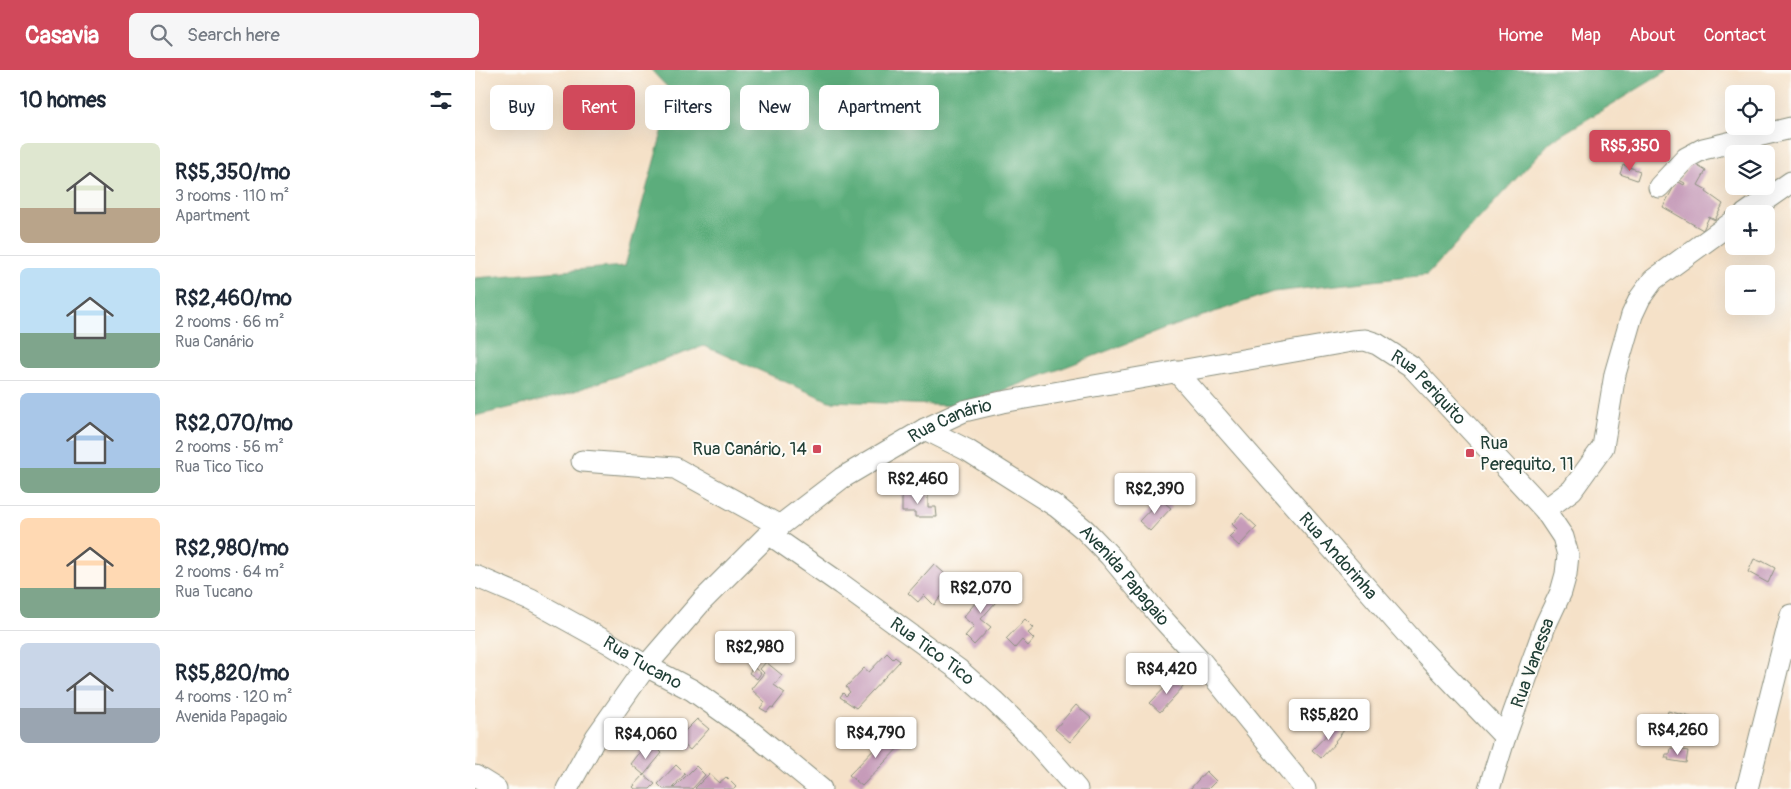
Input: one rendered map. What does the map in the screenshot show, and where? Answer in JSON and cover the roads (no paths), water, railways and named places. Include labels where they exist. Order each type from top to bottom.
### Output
[{"type":"street","points":[[1659,187],[1686,158],[1703,149],[1791,128]]},
{"type":"street","points":[[1758,205],[1791,182]]},
{"type":"street","points":[[1545,510],[1572,490],[1603,447],[1615,374],[1632,315],[1639,298],[1653,280],[1725,228]]},
{"type":"street","name":"Rua Periquito","points":[[1365,340],[1377,344],[1411,366],[1545,510],[1563,537]]},
{"type":"street","name":"Rua Canário","points":[[567,789],[596,737],[646,666],[702,601],[774,530],[842,478],[925,429],[964,411],[1002,402],[1365,340]]},
{"type":"street","name":"Rua Andorinha","points":[[1176,371],[1414,642],[1505,737]]},
{"type":"street","name":"Avenida Papagaio","points":[[925,429],[967,450],[1057,508],[1085,530],[1200,660],[1305,789]]},
{"type":"street","name":"Rua Tico Tico","points":[[582,461],[675,468],[774,530],[841,584],[959,670],[1032,738],[1077,789]]},
{"type":"street","name":"Rua Vanessa","points":[[1489,789],[1505,737],[1545,626],[1561,592],[1568,555],[1563,537]]},
{"type":"street","name":"Rua Tucano","points":[[475,576],[531,600],[692,690],[753,733],[821,789]]},
{"type":"street","points":[[1747,789],[1791,614]]},
{"type":"street","points":[[475,776],[496,789]]},
{"type":"place","name":"Rua Canário, 14","points":[[817,449]]},
{"type":"place","name":"Rua Perequito, 11","points":[[1470,453]]}]
